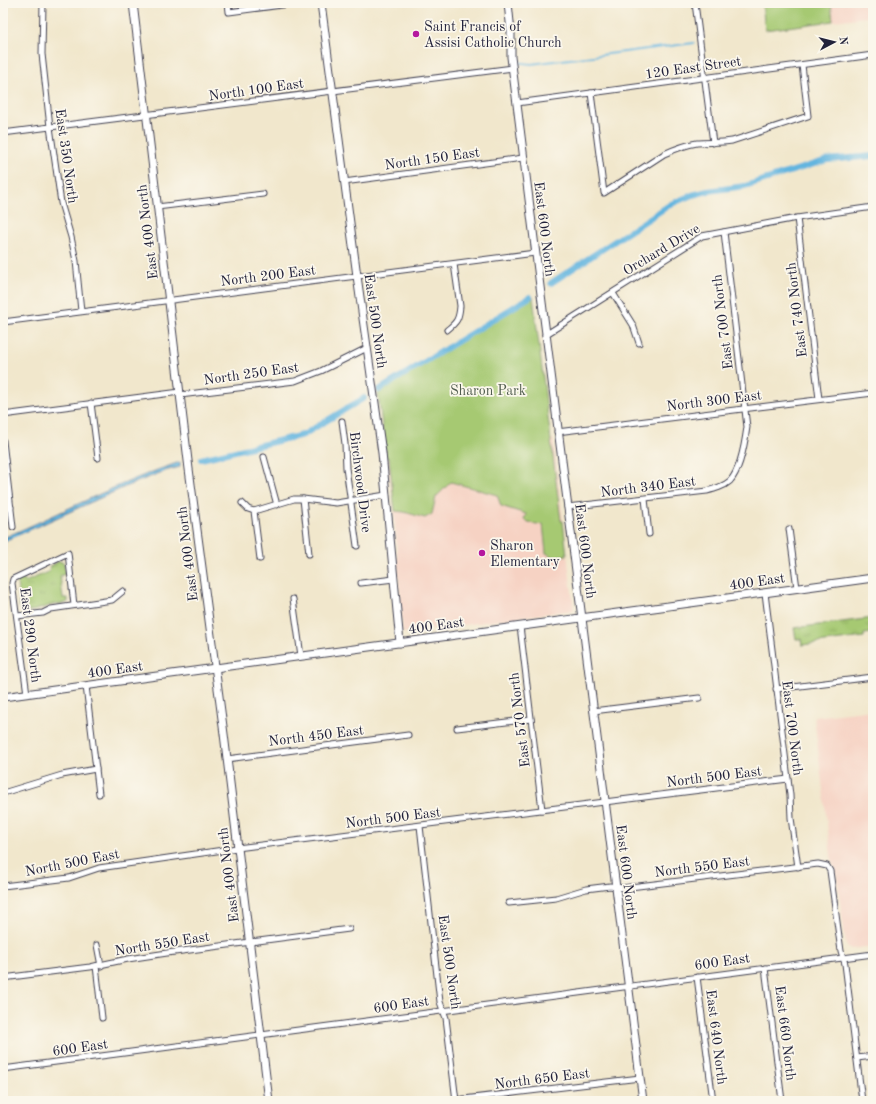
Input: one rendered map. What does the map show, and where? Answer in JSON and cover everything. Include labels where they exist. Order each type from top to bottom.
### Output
[{"type":"street","name":"East 350 North","points":[[43,3],[42,54],[50,127],[61,203],[76,261],[82,311]]},
{"type":"street","name":"East 400 North","points":[[133,3],[168,300],[269,1101]]},
{"type":"street","points":[[228,3],[229,12],[297,3]]},
{"type":"street","name":"East 500 North","points":[[321,3],[344,182],[382,452],[400,643]]},
{"type":"street","name":"East 600 North","points":[[508,3],[511,32],[512,68],[523,158],[643,1101]]},
{"type":"street","points":[[695,3],[713,142]]},
{"type":"street","name":"120 East Street","points":[[517,103],[873,55]]},
{"type":"street","points":[[591,93],[604,193],[664,154],[673,150],[697,143],[732,141],[808,116],[802,65]]},
{"type":"street","name":"North 100 East","points":[[3,133],[146,116],[512,68]]},
{"type":"street","name":"North 150 East","points":[[344,182],[523,158]]},
{"type":"street","points":[[157,207],[263,194]]},
{"type":"street","name":"Orchard Drive","points":[[545,335],[695,240],[710,234],[797,218],[873,207]]},
{"type":"street","name":"East 740 North","points":[[797,218],[819,399]]},
{"type":"street","name":"East 700 North","points":[[707,491],[720,487],[730,480],[736,470],[745,442],[746,427],[724,232]]},
{"type":"street","name":"North 200 East","points":[[3,322],[535,253]]},
{"type":"street","points":[[447,330],[456,322],[460,313],[454,264]]},
{"type":"street","points":[[613,293],[633,324],[639,343]]},
{"type":"street","name":"North 250 East","points":[[3,415],[90,403],[294,381],[321,371],[367,348]]},
{"type":"street","name":"North 300 East","points":[[557,432],[873,393]]},
{"type":"street","points":[[90,403],[98,458]]},
{"type":"street","name":"Birchwood Drive","points":[[342,421],[346,451],[346,468],[357,546]]},
{"type":"street","points":[[3,441],[13,527]]},
{"type":"street","points":[[264,457],[277,504]]},
{"type":"street","name":"North 340 East","points":[[567,507],[707,491]]},
{"type":"street","points":[[242,503],[248,509],[254,511],[302,498],[330,503],[386,495]]},
{"type":"street","points":[[302,498],[309,554]]},
{"type":"street","points":[[645,499],[649,534]]},
{"type":"street","points":[[3,508],[11,507]]},
{"type":"street","points":[[254,511],[260,559]]},
{"type":"street","points":[[789,528],[797,588]]},
{"type":"street","name":"East 290 North","points":[[27,694],[12,583],[13,579],[68,553],[74,605]]},
{"type":"street","name":"400 East","points":[[3,697],[873,578]]},
{"type":"street","points":[[361,583],[394,579]]},
{"type":"street","points":[[17,616],[44,613],[51,609],[112,600],[123,591]]},
{"type":"street","name":"East 700 North","points":[[765,593],[798,867]]},
{"type":"street","points":[[293,600],[301,656]]},
{"type":"street","name":"East 570 North","points":[[520,626],[542,810]]},
{"type":"street","points":[[776,689],[873,676]]},
{"type":"street","points":[[86,686],[99,794]]},
{"type":"street","points":[[593,711],[699,698]]},
{"type":"street","points":[[457,728],[531,719]]},
{"type":"street","name":"North 450 East","points":[[227,759],[408,735]]},
{"type":"street","points":[[3,793],[62,775],[96,769]]},
{"type":"street","name":"North 500 East","points":[[3,886],[69,878],[99,868],[237,848],[788,779]]},
{"type":"street","name":"East 500 North","points":[[420,826],[440,995],[446,1018],[456,1100]]},
{"type":"street","name":"North 550 East","points":[[509,903],[556,898],[584,890],[610,886],[622,888],[822,864],[827,866],[830,871],[843,958]]},
{"type":"street","name":"North 550 East","points":[[3,978],[98,966],[148,956],[349,929]]},
{"type":"street","points":[[97,945],[102,1018]]},
{"type":"street","name":"600 East","points":[[3,1069],[873,954]]},
{"type":"street","points":[[843,958],[862,1101]]},
{"type":"street","name":"East 660 North","points":[[765,968],[782,1101]]},
{"type":"street","name":"East 640 North","points":[[697,977],[713,1101]]},
{"type":"street","points":[[857,1058],[873,1056]]},
{"type":"street","name":"North 650 East","points":[[448,1101],[640,1078]]},
{"type":"shaded area","points":[[762,3],[873,3],[873,16],[765,30]]},
{"type":"shaded area","name":"Sharon Elementary","points":[[553,439],[574,610],[403,633],[393,499],[386,458]]},
{"type":"shaded area","points":[[873,710],[873,946],[851,949],[846,945],[836,872],[832,863],[814,717]]},
{"type":"green space","points":[[762,3],[831,3],[833,21],[765,30]]},
{"type":"green space","name":"Sharon Park","points":[[533,297],[561,521],[563,521],[567,555],[553,557],[546,553],[543,524],[536,525],[524,520],[526,514],[501,506],[497,495],[451,482],[436,497],[432,514],[425,518],[395,511],[389,458],[386,458],[378,393]]},
{"type":"green space","points":[[59,561],[64,563],[65,574],[60,576],[63,598],[68,598],[68,602],[33,611],[21,610],[17,583],[18,580],[22,578],[25,582],[50,571],[49,567]]},
{"type":"green space","points":[[873,618],[873,633],[864,634],[864,637],[802,645],[801,639],[796,639],[794,628]]},
{"type":"water","points":[[180,462],[180,467],[165,471],[127,486],[3,542],[3,538],[91,498],[157,470]]},
{"type":"waterway","points":[[516,62],[531,64],[694,43]]},
{"type":"waterway","points":[[551,283],[671,204],[692,195],[708,191],[745,186],[827,160],[873,156]]},
{"type":"waterway","points":[[379,390],[530,297]]},
{"type":"waterway","points":[[201,459],[303,435],[364,398]]},
{"type":"place","name":"Saint Francis of Assisi Catholic Church","points":[[416,34]]},
{"type":"place","name":"Sharon Elementary","points":[[482,553]]}]
